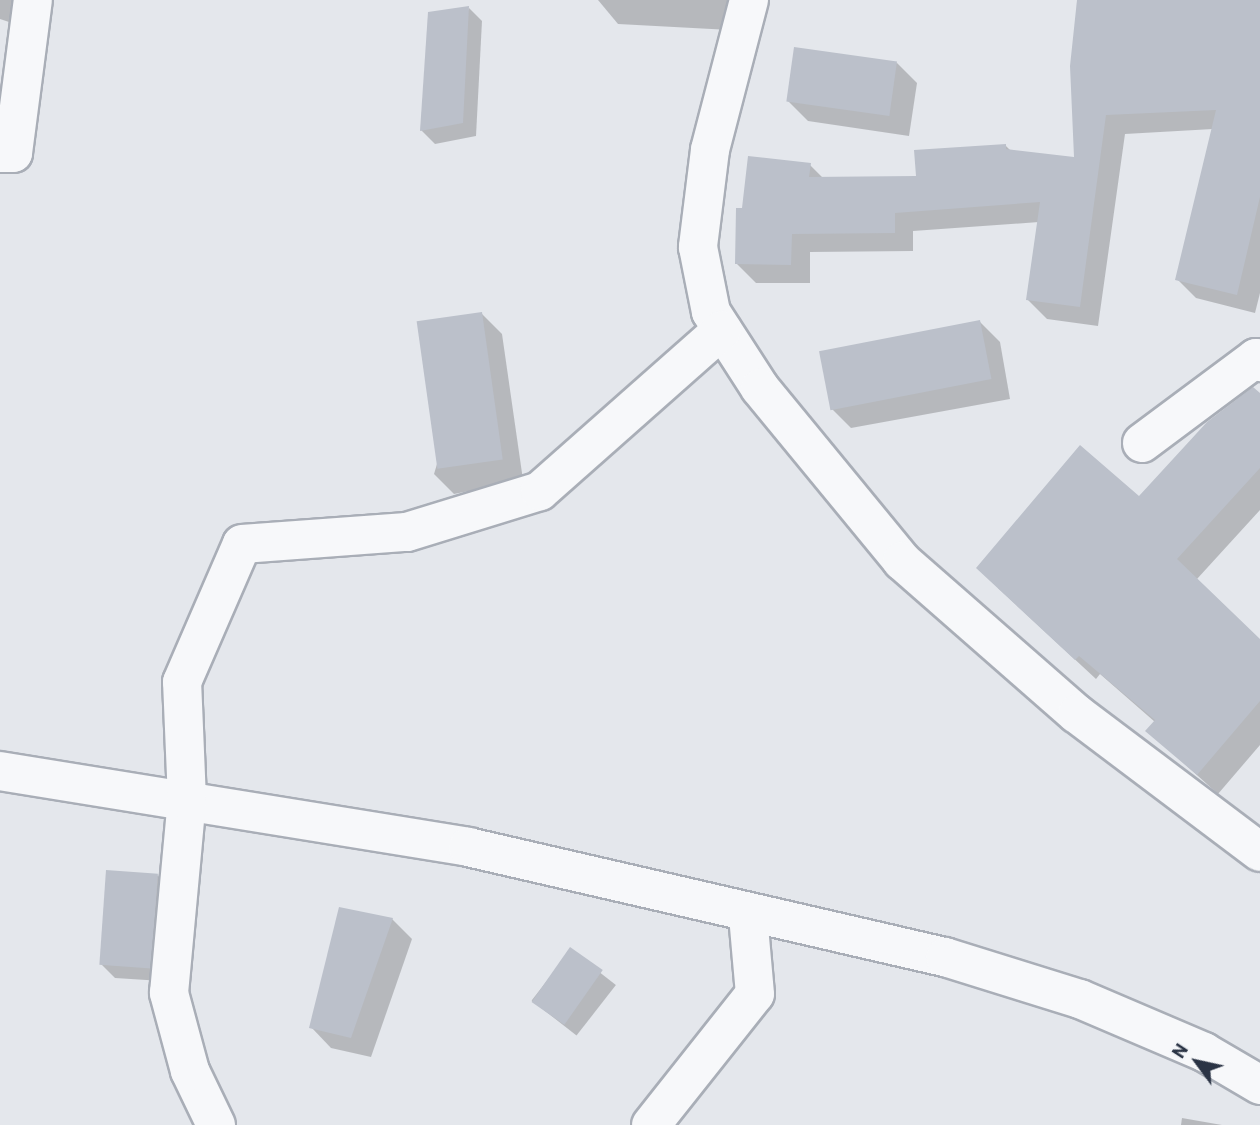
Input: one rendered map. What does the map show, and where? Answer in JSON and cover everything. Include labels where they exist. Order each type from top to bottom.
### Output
[{"type":"street","points":[[0,153],[13,153],[33,0]]},
{"type":"street","points":[[749,0],[710,150],[698,247],[711,312],[760,388],[902,561],[1077,714],[1260,852]]},
{"type":"street","points":[[216,1125],[190,1071],[169,993],[187,800],[183,682],[242,544],[407,532],[540,491],[722,330]]},
{"type":"street","points":[[1142,443],[1256,358],[1260,362]]},
{"type":"street","points":[[0,771],[468,847],[644,885],[748,915],[945,957],[1080,999],[1204,1052],[1260,1085]]},
{"type":"street","points":[[651,1125],[755,994],[748,915]]},
{"type":"building","points":[[1077,0],[1260,0],[1260,197],[1237,295],[1175,280],[1216,110],[1106,115],[1080,307],[1026,300],[1040,202],[895,213],[895,233],[792,234],[791,265],[735,264],[736,208],[742,208],[748,156],[811,163],[809,177],[916,176],[914,150],[1006,144],[1006,149],[1074,157],[1070,66]]},
{"type":"building","points":[[469,6],[463,123],[420,131],[428,12]]},
{"type":"building","points":[[794,47],[897,61],[889,116],[786,101]]},
{"type":"building","points":[[482,312],[503,460],[437,469],[417,321]]},
{"type":"building","points":[[980,320],[991,379],[830,410],[819,351]]},
{"type":"building","points":[[1253,387],[1260,393],[1260,468],[1177,559],[1260,639],[1260,701],[1197,775],[1145,731],[1155,720],[1079,656],[1075,660],[976,568],[1080,445],[1139,496],[1207,422]]},
{"type":"building","points":[[106,870],[158,874],[151,968],[99,965]]},
{"type":"building","points":[[339,907],[393,918],[351,1038],[309,1028]]},
{"type":"building","points":[[570,947],[603,970],[564,1025],[532,1002]]}]
